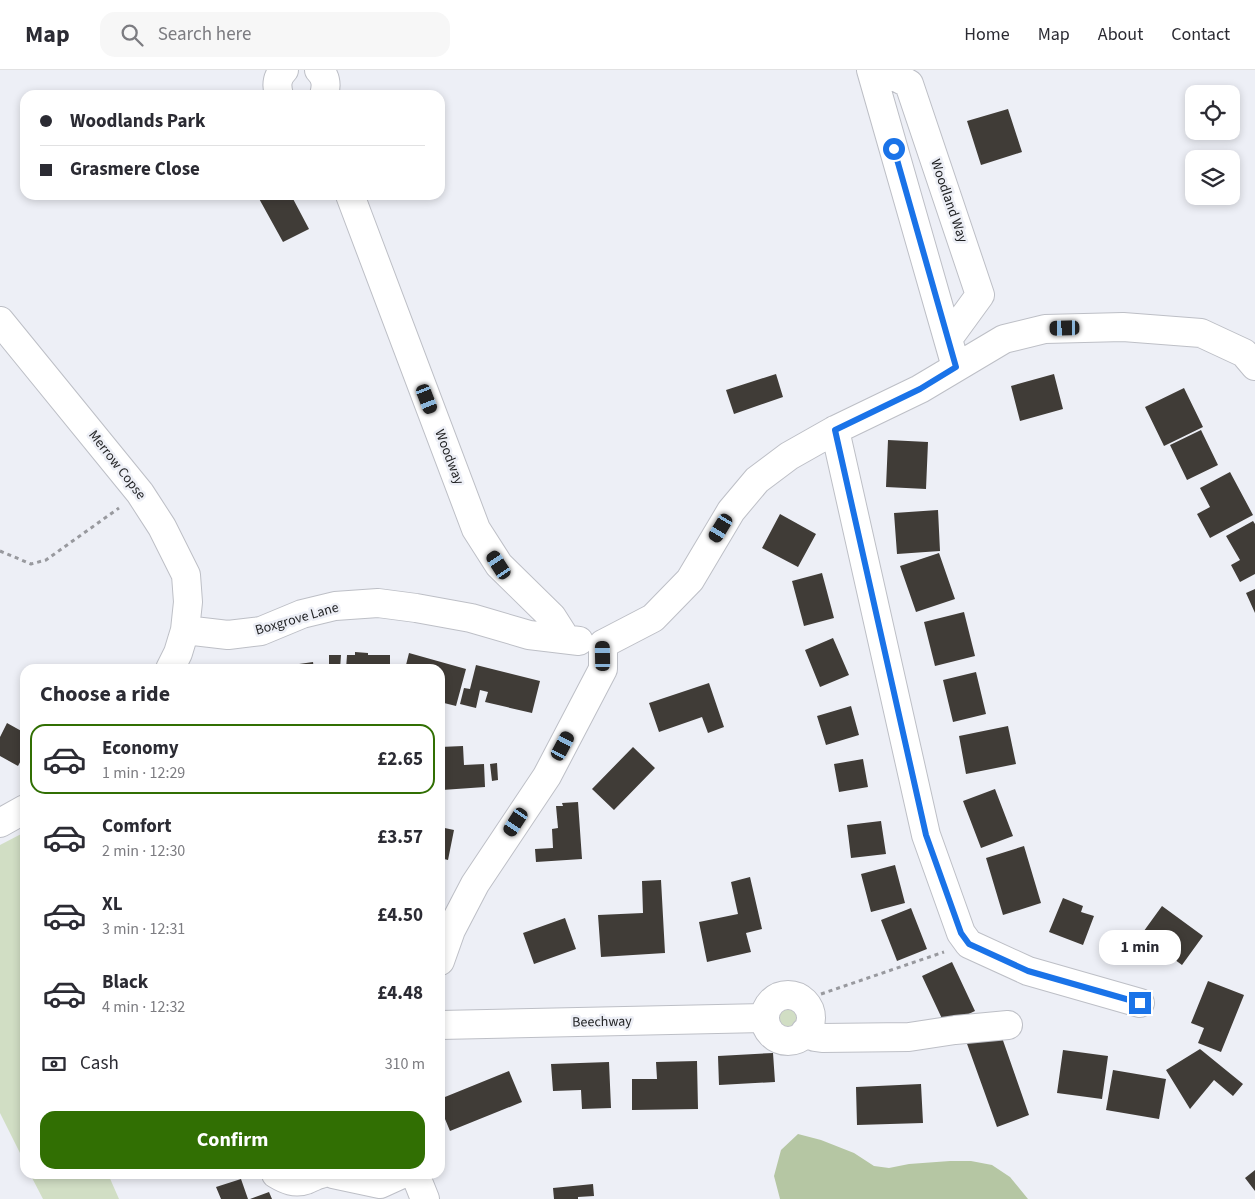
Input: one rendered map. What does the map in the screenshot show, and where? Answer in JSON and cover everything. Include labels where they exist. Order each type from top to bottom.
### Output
[{"type":"street","points":[[278,90],[278,79],[284,70]]},
{"type":"street","points":[[319,70],[325,80],[325,90]]},
{"type":"street","points":[[871,70],[956,367]]},
{"type":"street","name":"Woodland Way","points":[[883,70],[909,84],[980,295],[948,339]]},
{"type":"street","name":"Woodway","points":[[352,200],[476,529],[499,565],[552,617],[566,639]]},
{"type":"street","name":"Merrow Copse","points":[[0,321],[140,493],[162,528],[186,575],[188,602],[185,630]]},
{"type":"street","points":[[445,948],[475,884],[546,776],[603,669],[602,644],[653,618],[690,580],[731,511],[757,480],[789,456],[835,430],[920,389],[1004,339],[1045,329],[1123,327],[1201,333],[1244,354],[1255,366]]},
{"type":"street","points":[[835,430],[926,835],[961,933],[969,944],[1028,971],[1140,1003]]},
{"type":"street","name":"Boxgrove Lane","points":[[185,630],[228,635],[262,631],[302,614],[335,606],[378,603],[471,618],[529,635],[602,644]]},
{"type":"street","points":[[172,664],[185,630]]},
{"type":"street","points":[[0,823],[20,812]]},
{"type":"street","points":[[784,996],[798,998],[805,1004],[810,1016],[809,1025],[805,1032],[799,1038],[791,1041],[782,1040],[771,1034],[765,1018],[767,1009],[776,999],[784,996]]},
{"type":"street","name":"Beechway","points":[[445,1025],[765,1018]]},
{"type":"street","points":[[805,1032],[822,1038],[908,1037],[1008,1025]]},
{"type":"street","points":[[284,1179],[297,1183],[384,1185]]},
{"type":"street","points":[[417,1179],[425,1199]]},
{"type":"path","points":[[0,551],[31,564],[46,560],[140,493]]},
{"type":"path","points":[[821,994],[969,944]]},
{"type":"green space","points":[[20,835],[20,1153],[0,1113],[0,845]]},
{"type":"green space","points":[[789,1004],[799,1008],[803,1018],[799,1028],[789,1032],[779,1028],[775,1018],[779,1008]]},
{"type":"green space","points":[[798,1134],[821,1140],[854,1153],[874,1166],[889,1168],[909,1164],[950,1161],[971,1161],[992,1165],[1010,1177],[1028,1199],[780,1199],[774,1176],[781,1150]]},
{"type":"green space","points":[[33,1179],[110,1179],[119,1199],[43,1199]]},
{"type":"building","points":[[1008,109],[1022,152],[981,165],[967,121]]},
{"type":"building","points":[[260,200],[294,200],[309,229],[283,242]]},
{"type":"building","points":[[776,374],[783,397],[734,414],[726,390]]},
{"type":"building","points":[[1054,374],[1063,409],[1020,421],[1011,386]]},
{"type":"building","points":[[1184,388],[1203,427],[1164,446],[1145,407]]},
{"type":"building","points":[[1201,430],[1218,465],[1187,480],[1170,445]]},
{"type":"building","points":[[888,440],[928,442],[926,489],[886,487]]},
{"type":"building","points":[[1230,472],[1253,515],[1210,538],[1197,514],[1210,507],[1200,488]]},
{"type":"building","points":[[938,510],[940,551],[897,554],[894,513]]},
{"type":"building","points":[[780,514],[816,534],[798,567],[762,548]]},
{"type":"building","points":[[1253,521],[1255,524],[1255,574],[1240,582],[1231,565],[1240,560],[1226,536]]},
{"type":"building","points":[[939,553],[955,599],[916,612],[900,566]]},
{"type":"building","points":[[822,573],[834,618],[804,626],[792,581]]},
{"type":"building","points":[[1255,589],[1255,613],[1246,593]]},
{"type":"building","points":[[964,612],[975,656],[935,666],[924,622]]},
{"type":"building","points":[[833,638],[849,675],[820,687],[805,650]]},
{"type":"building","points":[[355,652],[368,653],[368,655],[390,655],[390,664],[346,664],[347,655],[355,655]]},
{"type":"building","points":[[409,653],[466,669],[456,706],[445,703],[445,664],[406,664]]},
{"type":"building","points":[[329,655],[341,655],[340,664],[329,664]]},
{"type":"building","points":[[476,665],[540,681],[532,713],[485,702],[488,692],[480,690],[476,708],[460,704],[464,688],[470,689]]},
{"type":"building","points":[[976,672],[986,714],[953,722],[943,680]]},
{"type":"building","points":[[709,683],[724,727],[708,733],[702,717],[659,732],[649,703]]},
{"type":"building","points":[[851,706],[859,735],[826,745],[817,716]]},
{"type":"building","points":[[7,723],[20,730],[20,762],[18,766],[0,756],[0,737]]},
{"type":"building","points":[[1008,726],[1016,764],[966,774],[959,736]]},
{"type":"building","points":[[463,746],[464,765],[484,764],[485,787],[445,790],[445,747]]},
{"type":"building","points":[[633,747],[655,768],[614,810],[592,789]]},
{"type":"building","points":[[863,759],[868,787],[839,792],[834,764]]},
{"type":"building","points":[[497,763],[498,780],[492,781],[490,764]]},
{"type":"building","points":[[995,789],[1013,836],[981,848],[963,801]]},
{"type":"building","points":[[578,802],[582,859],[536,862],[535,849],[553,848],[552,829],[558,828],[556,806],[563,806],[562,803]]},
{"type":"building","points":[[881,821],[886,854],[851,858],[847,825]]},
{"type":"building","points":[[445,828],[454,830],[448,860],[445,859]]},
{"type":"building","points":[[1024,846],[1041,903],[1003,915],[986,858]]},
{"type":"building","points":[[895,865],[905,903],[871,912],[861,874]]},
{"type":"building","points":[[750,877],[762,929],[746,933],[751,952],[707,962],[699,922],[738,914],[731,882]]},
{"type":"building","points":[[661,880],[665,953],[601,957],[598,915],[643,913],[642,881]]},
{"type":"building","points":[[1063,898],[1083,906],[1081,912],[1094,916],[1083,945],[1049,932]]},
{"type":"building","points":[[1162,906],[1203,936],[1182,965],[1141,935]]},
{"type":"building","points":[[911,908],[927,949],[897,961],[881,920]]},
{"type":"building","points":[[565,918],[576,949],[534,964],[523,933]]},
{"type":"building","points":[[952,962],[975,1011],[945,1025],[922,976]]},
{"type":"building","points":[[1208,981],[1244,995],[1221,1052],[1198,1043],[1204,1028],[1191,1023]]},
{"type":"building","points":[[999,1029],[1029,1115],[997,1127],[966,1041]]},
{"type":"building","points":[[1200,1049],[1243,1084],[1233,1096],[1214,1080],[1190,1109],[1166,1070]]},
{"type":"building","points":[[1063,1050],[1108,1056],[1102,1099],[1057,1093]]},
{"type":"building","points":[[773,1053],[775,1082],[719,1085],[718,1056]]},
{"type":"building","points":[[697,1061],[698,1109],[632,1110],[632,1079],[657,1079],[656,1062]]},
{"type":"building","points":[[609,1062],[611,1108],[582,1109],[581,1090],[553,1091],[551,1064]]},
{"type":"building","points":[[1113,1070],[1166,1079],[1159,1119],[1106,1110]]},
{"type":"building","points":[[509,1071],[522,1102],[450,1131],[445,1119],[445,1097]]},
{"type":"building","points":[[921,1084],[923,1123],[857,1125],[856,1087]]},
{"type":"building","points":[[1255,1170],[1255,1191],[1245,1178]]},
{"type":"building","points":[[241,1179],[248,1199],[221,1199],[216,1187]]},
{"type":"building","points":[[593,1184],[594,1196],[578,1197],[578,1199],[554,1199],[553,1188]]},
{"type":"building","points":[[269,1192],[272,1199],[250,1199]]},
{"type":"route","points":[[894,149],[956,367],[920,389],[835,430],[926,835],[961,933],[969,944],[1028,971],[1140,1003]]}]
